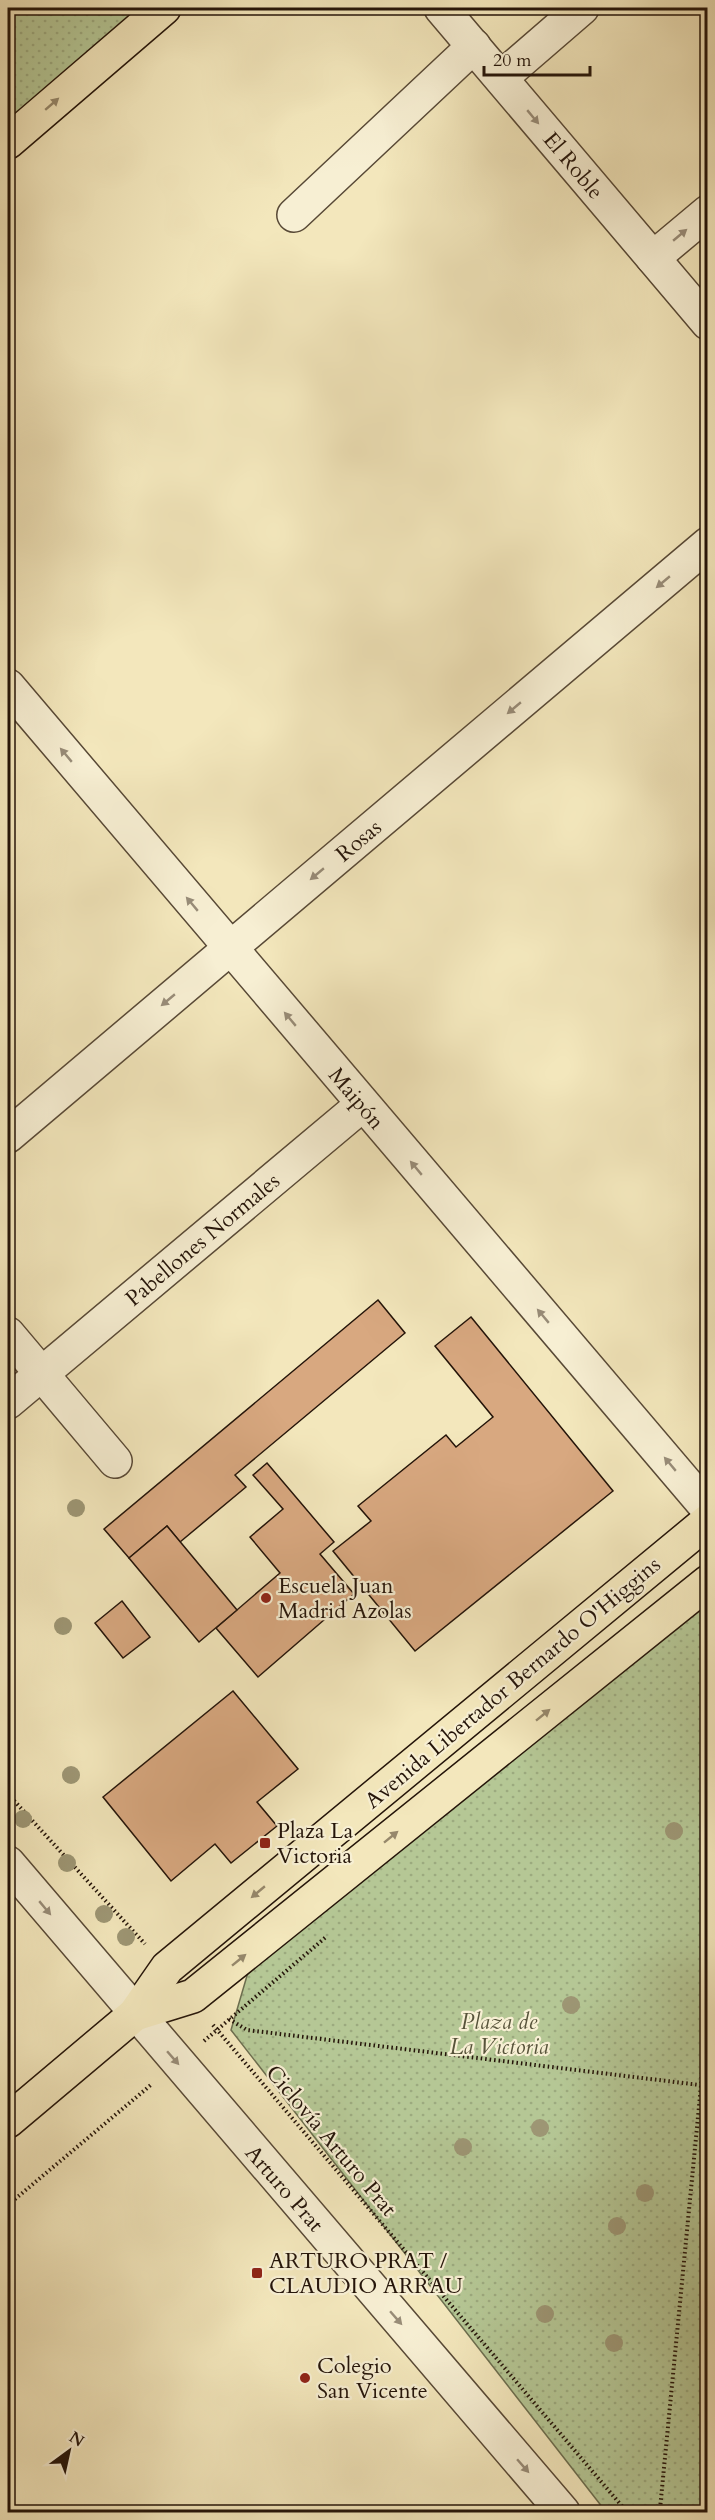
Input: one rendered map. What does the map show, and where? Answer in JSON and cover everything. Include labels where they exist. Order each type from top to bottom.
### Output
[{"type":"main road","points":[[8,142],[152,12]]},
{"type":"main road","name":"Avenida Libertador Bernardo O'Higgins","points":[[8,2121],[135,2014],[167,1968],[708,1521]]},
{"type":"main road","name":"Avenida Libertador Bernardo O'Higgins","points":[[135,2014],[193,1996],[708,1582]]},
{"type":"street","name":"El Roble","points":[[441,8],[708,323]]},
{"type":"street","points":[[501,78],[582,8]]},
{"type":"street","points":[[294,215],[474,46]]},
{"type":"street","points":[[653,258],[708,212]]},
{"type":"street","name":"Rosas","points":[[8,1136],[708,544]]},
{"type":"street","name":"Maipón","points":[[8,686],[708,1509]]},
{"type":"street","name":"Pabellones Normales","points":[[8,1401],[362,1104]]},
{"type":"street","points":[[8,1334],[115,1461]]},
{"type":"street","name":"Arturo Prat","points":[[8,1863],[563,2512]]},
{"type":"path","points":[[8,1794],[167,1968]]},
{"type":"path","points":[[657,2512],[660,2509],[701,2086],[708,1979]]},
{"type":"path","points":[[193,1996],[247,2030],[708,2086]]},
{"type":"path","name":"Ciclovía Arturo Prat","points":[[193,1996],[224,2039],[627,2512]]},
{"type":"green space","points":[[8,8],[141,8],[8,121]]},
{"type":"green space","name":"Plaza de La Victoria","points":[[693,1607],[707,1607],[707,2503],[696,2512],[618,2512],[603,2508],[231,2030],[249,1969]]},
{"type":"building","points":[[378,1300],[405,1333],[235,1475],[246,1487],[180,1542],[167,1526],[129,1558],[104,1529]]},
{"type":"building","points":[[471,1317],[613,1491],[415,1651],[333,1551],[371,1521],[358,1506],[446,1435],[456,1447],[493,1417],[435,1346]]},
{"type":"building","points":[[267,1463],[334,1542],[320,1554],[354,1594],[258,1677],[216,1628],[280,1573],[250,1537],[283,1509],[253,1475]]},
{"type":"building","points":[[167,1526],[237,1610],[199,1642],[129,1558]]},
{"type":"building","points":[[122,1601],[150,1637],[123,1658],[95,1623]]},
{"type":"building","points":[[233,1691],[298,1769],[257,1802],[277,1826],[231,1863],[215,1844],[171,1881],[103,1797]]},
{"type":"place","name":"Escuela Juan Madrid Azolas","points":[[266,1598]]},
{"type":"place","name":"Plaza La Victoria","points":[[265,1843]]},
{"type":"place","name":"ARTURO PRAT / CLAUDIO ARRAU","points":[[257,2273]]},
{"type":"place","name":"Colegio San Vicente","points":[[305,2378]]}]
